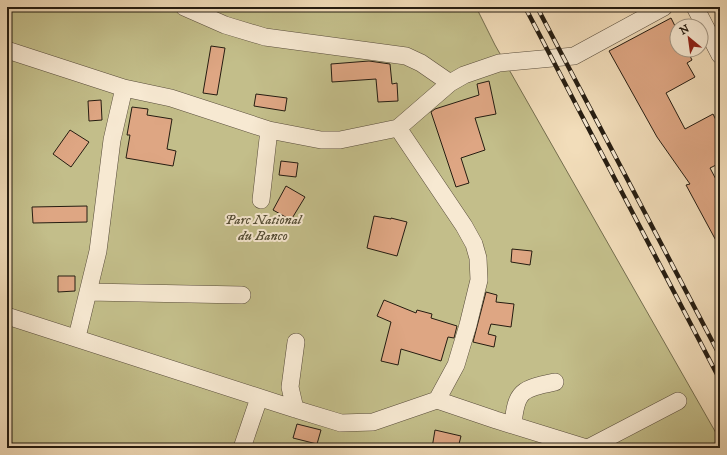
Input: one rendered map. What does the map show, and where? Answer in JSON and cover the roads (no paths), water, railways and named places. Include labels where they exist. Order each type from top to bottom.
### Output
[{"type":"street","points":[[184,7],[225,24],[265,37],[406,56],[421,63],[450,83]]},
{"type":"street","points":[[7,50],[124,88],[171,98],[269,130],[321,140],[340,140],[398,128],[450,83],[464,75],[499,63],[574,56],[664,7]]},
{"type":"street","points":[[695,7],[720,55]]},
{"type":"street","points":[[77,337],[98,251],[112,140],[124,88]]},
{"type":"street","points":[[398,128],[464,226],[474,244],[478,258],[479,280],[468,325],[456,365],[437,400]]},
{"type":"street","points":[[261,200],[269,130]]},
{"type":"street","points":[[88,292],[242,295]]},
{"type":"street","points":[[7,316],[77,337],[295,410],[342,423],[373,422],[437,400],[588,448],[678,401]]},
{"type":"street","points":[[295,410],[290,387],[296,342]]},
{"type":"street","points":[[513,425],[518,398],[524,391],[532,387],[555,382]]},
{"type":"street","points":[[242,448],[259,398]]},
{"type":"railway","points":[[525,7],[720,380]]},
{"type":"railway","points":[[537,7],[720,356]]},
{"type":"park label","name":"Parc National du Banco","points":[[263,228]]}]
